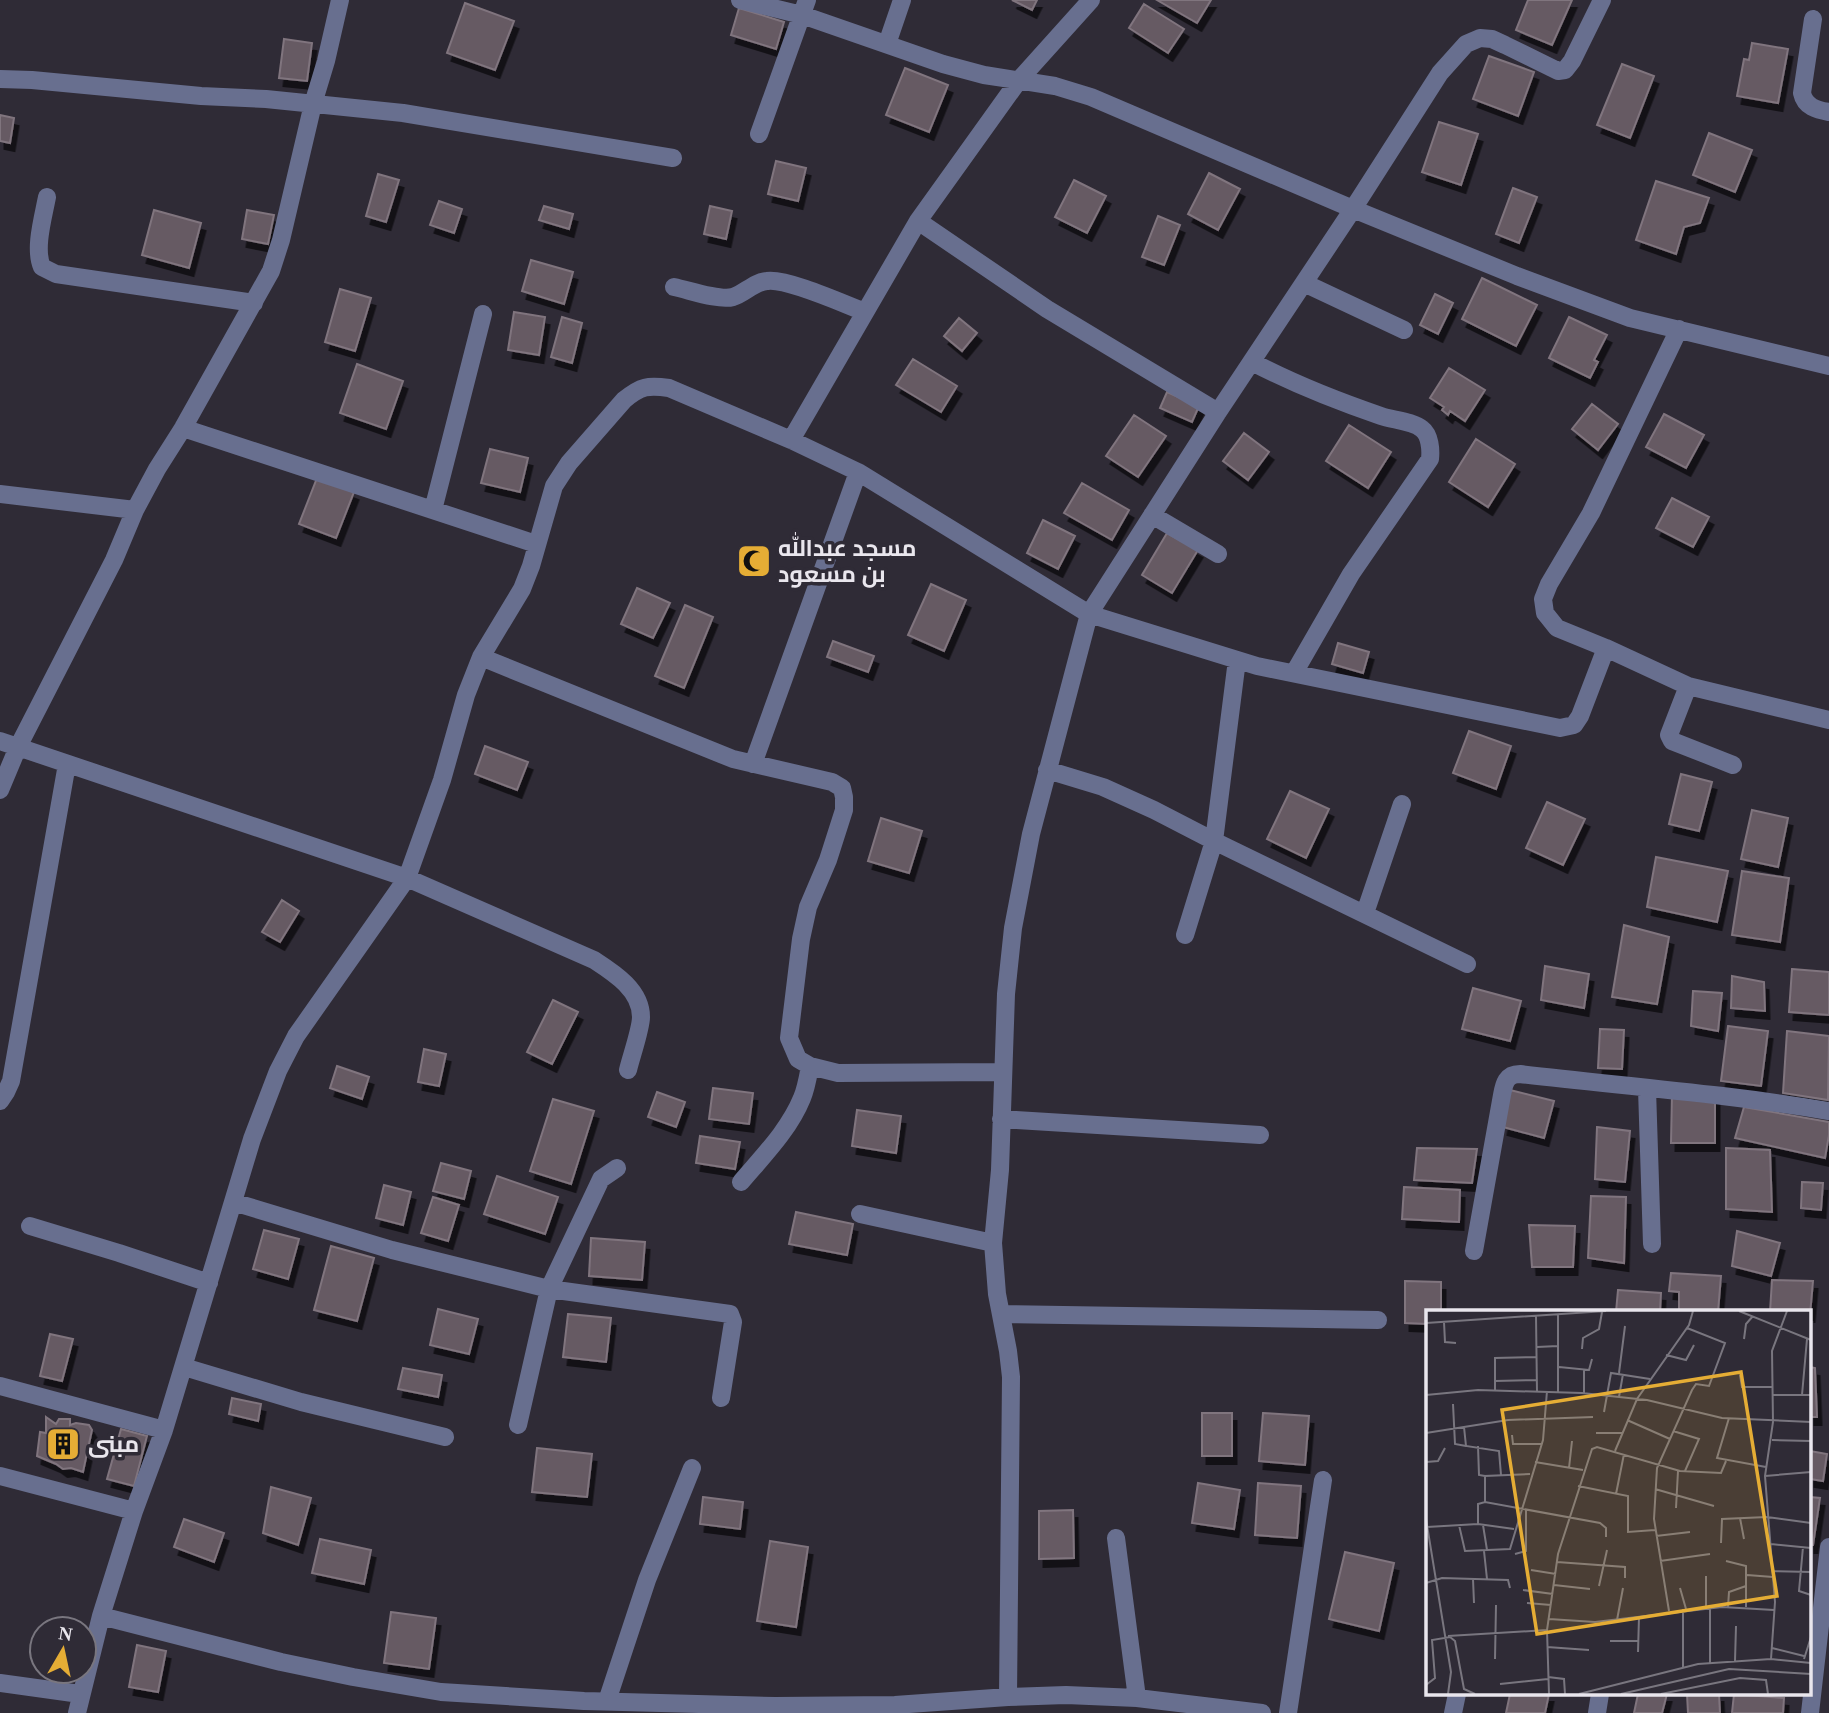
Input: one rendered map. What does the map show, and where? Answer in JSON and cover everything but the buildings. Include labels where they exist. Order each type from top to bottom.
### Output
[{"type":"street","points":[[0,790],[18,747],[114,560],[135,510],[271,271],[340,0]]},
{"type":"street","points":[[740,0],[804,8],[887,44],[943,64],[984,75],[1055,86],[1091,97],[1353,209],[1517,276],[1630,318],[1829,366]]},
{"type":"street","points":[[887,44],[902,0]]},
{"type":"street","points":[[791,440],[918,221],[1019,80],[1091,0]]},
{"type":"street","points":[[1008,1697],[1011,1377],[997,1294],[993,1243],[1000,1170],[1006,994],[1013,928],[1031,834],[1089,614],[1217,412],[1440,74],[1466,44],[1480,38],[1492,39],[1562,72],[1568,67],[1602,0]]},
{"type":"street","points":[[759,134],[804,8]]},
{"type":"street","points":[[1813,19],[1803,100],[1817,110],[1829,112]]},
{"type":"street","points":[[0,79],[402,113],[673,158]]},
{"type":"street","points":[[47,197],[38,259],[42,267],[56,274],[254,303]]},
{"type":"street","points":[[918,221],[1047,309],[1217,412]]},
{"type":"street","points":[[674,287],[724,298],[733,297],[767,281],[783,282],[865,312]]},
{"type":"street","points":[[1304,283],[1404,330]]},
{"type":"street","points":[[433,510],[483,314]]},
{"type":"street","points":[[1679,329],[1591,513],[1549,584],[1543,599],[1545,613],[1557,628],[1688,686],[1829,720]]},
{"type":"street","points":[[1252,362],[1324,395],[1422,428],[1431,450],[1430,459],[1352,573],[1294,673]]},
{"type":"street","points":[[77,1713],[101,1616],[184,1367],[252,1139],[278,1071],[296,1036],[407,878],[442,780],[466,695],[481,657],[522,589],[554,486],[569,463],[635,391],[656,386],[670,388],[858,472],[1089,614],[1257,666],[1560,728],[1574,725],[1580,716],[1606,648]]},
{"type":"street","points":[[183,428],[536,544]]},
{"type":"street","points":[[753,764],[858,472]]},
{"type":"street","points":[[0,494],[135,510]]},
{"type":"street","points":[[1152,515],[1218,554]]},
{"type":"street","points":[[481,657],[733,758],[832,782],[842,788],[844,810],[828,860],[808,907],[801,939],[789,1026],[789,1038],[798,1059],[810,1066],[838,1073],[1002,1072]]},
{"type":"street","points":[[1185,935],[1214,841],[1237,660]]},
{"type":"street","points":[[1688,686],[1669,738],[1733,765]]},
{"type":"street","points":[[0,741],[407,878],[594,960],[619,976],[638,1003],[641,1017],[628,1070]]},
{"type":"street","points":[[0,1101],[11,1081],[66,764]]},
{"type":"street","points":[[1047,770],[1120,794],[1467,964]]},
{"type":"street","points":[[1365,913],[1402,804]]},
{"type":"street","points":[[741,1182],[791,1120],[803,1097],[810,1066]]},
{"type":"street","points":[[1474,1251],[1503,1087],[1510,1076],[1520,1074],[1760,1099],[1829,1111]]},
{"type":"street","points":[[1647,1089],[1653,1244]]},
{"type":"street","points":[[1001,1119],[1260,1135]]},
{"type":"street","points":[[518,1425],[549,1289],[601,1179],[617,1168]]},
{"type":"street","points":[[233,1202],[392,1250],[549,1289],[730,1314],[733,1322],[721,1398]]},
{"type":"street","points":[[860,1214],[993,1243]]},
{"type":"street","points":[[30,1226],[209,1283]]},
{"type":"street","points":[[1001,1314],[1378,1320]]},
{"type":"street","points":[[184,1367],[300,1402],[445,1437]]},
{"type":"street","points":[[0,1386],[164,1430]]},
{"type":"street","points":[[607,1701],[647,1580],[692,1468]]},
{"type":"street","points":[[0,1476],[134,1511]]},
{"type":"street","points":[[1288,1713],[1323,1480]]},
{"type":"street","points":[[1116,1538],[1137,1698]]},
{"type":"street","points":[[1812,1687],[1822,1556]]},
{"type":"street","points":[[101,1616],[281,1662],[441,1692],[774,1710],[1066,1695],[1116,1705],[1137,1698],[1262,1713]]},
{"type":"street","points":[[0,1683],[80,1694]]},
{"type":"place","name":"مسجد عبدالله بن مسعود","points":[[754,561]]},
{"type":"place","name":"مبنى","points":[[63,1444]]}]
